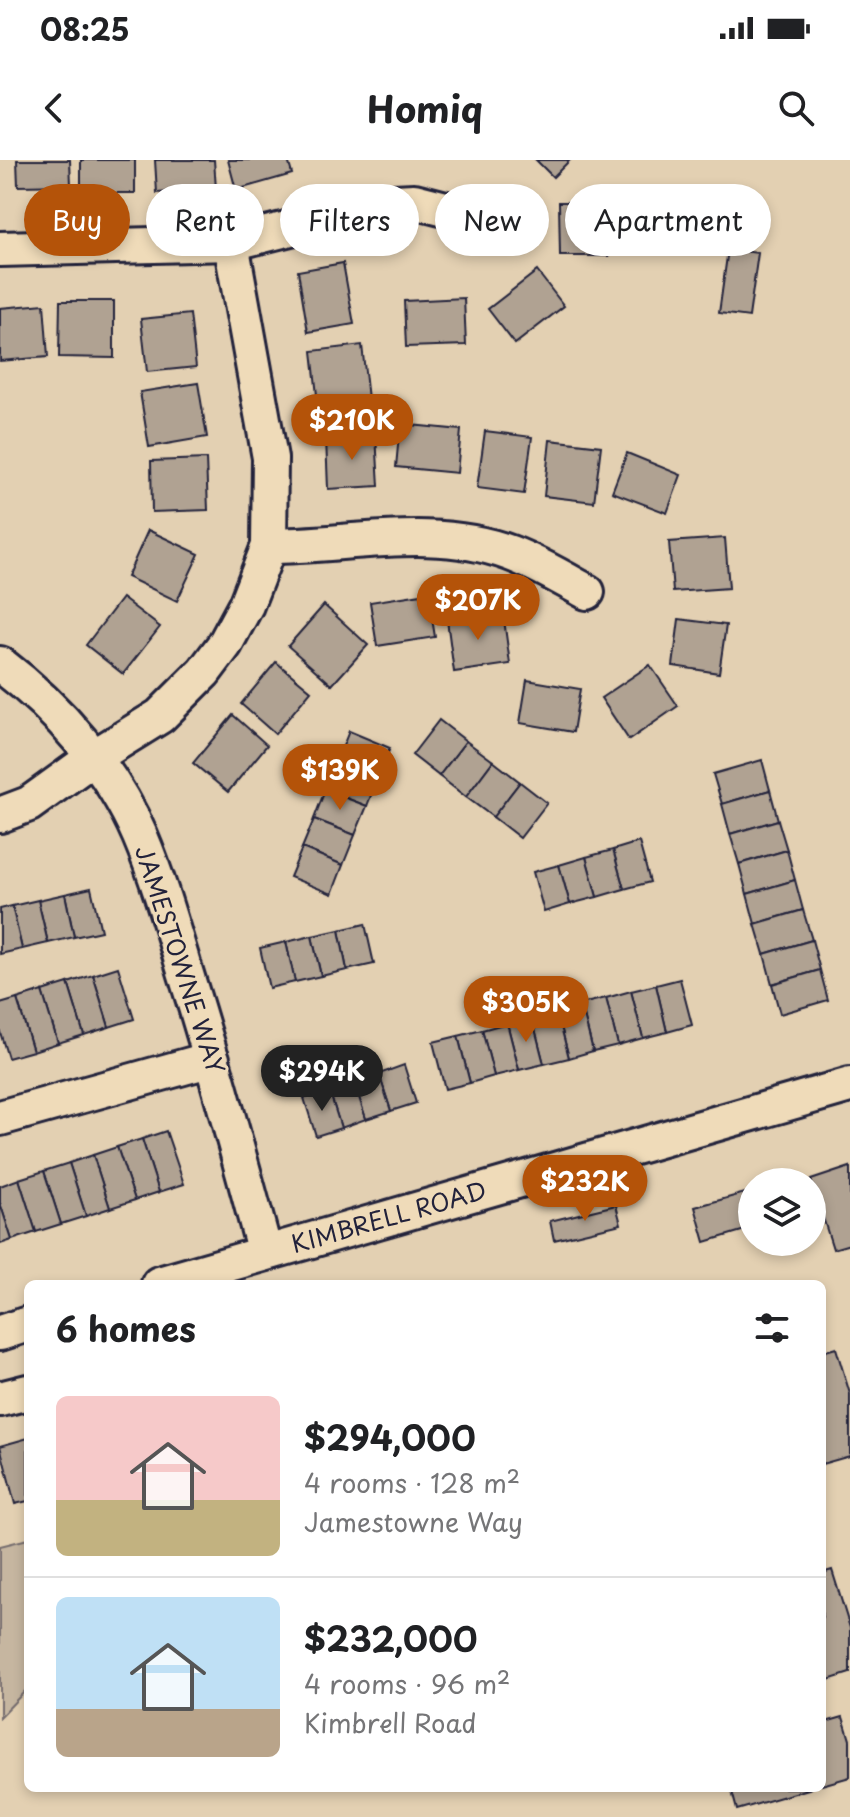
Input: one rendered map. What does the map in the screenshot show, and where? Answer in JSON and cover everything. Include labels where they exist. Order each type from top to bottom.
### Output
[{"type":"street","points":[[264,235],[394,202],[414,201],[435,206]]},
{"type":"street","points":[[0,249],[146,245]]},
{"type":"street","points":[[0,815],[29,804],[94,757],[160,716],[204,672],[225,644],[246,605],[269,546],[270,458],[233,256]]},
{"type":"street","points":[[269,546],[386,539],[448,540],[509,553],[587,592]]},
{"type":"street","name":"JAMESTOWNE WAY","points":[[0,664],[56,712],[94,757],[130,816],[145,848],[226,1104],[265,1253]]},
{"type":"street","points":[[0,1118],[212,1059]]},
{"type":"street","name":"KIMBRELL ROAD","points":[[173,1280],[850,1085]]},
{"type":"street","points":[[0,1333],[24,1325]]},
{"type":"street","points":[[0,1399],[24,1393]]},
{"type":"shaded area","points":[[24,1540],[24,1692],[0,1717],[0,1546]]},
{"type":"building","points":[[17,160],[70,160],[71,184],[18,186]]},
{"type":"building","points":[[81,160],[135,160],[135,193],[130,193],[130,184],[81,184]]},
{"type":"building","points":[[155,160],[214,160],[216,184],[156,184]]},
{"type":"building","points":[[228,160],[288,160],[292,174],[257,184],[234,184]]},
{"type":"building","points":[[536,160],[570,160],[553,177]]},
{"type":"building","points":[[559,202],[565,202],[565,256],[560,256]]},
{"type":"building","points":[[727,256],[758,256],[749,317],[719,313]]},
{"type":"building","points":[[343,263],[354,324],[308,332],[298,271]]},
{"type":"building","points":[[537,271],[564,306],[515,344],[488,309]]},
{"type":"building","points":[[464,298],[466,345],[406,347],[404,301]]},
{"type":"building","points":[[60,301],[114,301],[114,358],[59,357]]},
{"type":"building","points":[[44,304],[48,357],[0,361],[0,308]]},
{"type":"building","points":[[190,314],[196,367],[147,372],[141,319]]},
{"type":"building","points":[[362,345],[368,399],[318,404],[312,351]]},
{"type":"building","points":[[198,383],[207,437],[149,447],[140,392]]},
{"type":"building","points":[[400,424],[461,430],[457,473],[396,467]]},
{"type":"building","points":[[485,431],[532,437],[524,494],[477,488]]},
{"type":"building","points":[[376,435],[379,486],[328,489],[326,438]]},
{"type":"building","points":[[550,440],[601,446],[594,502],[544,496]]},
{"type":"building","points":[[627,453],[681,475],[667,513],[612,492]]},
{"type":"building","points":[[206,459],[208,510],[152,512],[151,461]]},
{"type":"building","points":[[148,530],[199,554],[177,601],[127,577]]},
{"type":"building","points":[[725,538],[729,588],[673,592],[669,542]]},
{"type":"building","points":[[428,593],[435,637],[377,646],[370,602]]},
{"type":"building","points":[[122,598],[160,627],[123,674],[86,645]]},
{"type":"building","points":[[324,605],[368,645],[332,685],[288,646]]},
{"type":"building","points":[[503,612],[510,664],[454,672],[447,620]]},
{"type":"building","points":[[679,619],[726,625],[719,673],[673,666]]},
{"type":"building","points":[[276,662],[311,691],[275,734],[241,704]]},
{"type":"building","points":[[650,665],[678,706],[629,740],[601,698]]},
{"type":"building","points":[[527,680],[580,689],[573,732],[520,723]]},
{"type":"building","points":[[233,715],[267,745],[228,792],[193,763]]},
{"type":"building","points":[[439,720],[466,741],[439,776],[412,755]]},
{"type":"building","points":[[349,731],[390,748],[378,777],[337,761]]},
{"type":"building","points":[[466,741],[493,761],[466,797],[439,776]]},
{"type":"building","points":[[762,760],[770,790],[722,804],[713,774]]},
{"type":"building","points":[[337,761],[378,777],[367,806],[325,790]]},
{"type":"building","points":[[493,761],[520,782],[493,817],[466,797]]},
{"type":"building","points":[[520,782],[547,803],[520,838],[493,817]]},
{"type":"building","points":[[325,790],[367,806],[355,835],[314,819]]},
{"type":"building","points":[[770,790],[778,820],[730,834],[722,804]]},
{"type":"building","points":[[314,819],[355,835],[343,865],[302,848]]},
{"type":"building","points":[[778,820],[787,850],[739,864],[730,834]]},
{"type":"building","points":[[639,842],[650,882],[624,889],[613,850]]},
{"type":"building","points":[[302,848],[343,865],[332,894],[290,877]]},
{"type":"building","points":[[613,850],[624,889],[597,897],[586,857]]},
{"type":"building","points":[[787,850],[795,880],[747,894],[739,864]]},
{"type":"building","points":[[586,857],[597,897],[570,904],[559,865]]},
{"type":"building","points":[[559,865],[570,904],[544,912],[533,872]]},
{"type":"building","points":[[795,880],[803,910],[755,924],[747,894]]},
{"type":"building","points":[[91,888],[101,931],[74,937],[65,894]]},
{"type":"building","points":[[65,894],[74,937],[48,943],[38,900]]},
{"type":"building","points":[[38,900],[48,943],[22,949],[12,906]]},
{"type":"building","points":[[12,906],[22,949],[0,954],[0,909]]},
{"type":"building","points":[[803,910],[812,940],[764,954],[755,924]]},
{"type":"building","points":[[365,924],[374,964],[347,970],[339,930]]},
{"type":"building","points":[[339,930],[347,970],[321,976],[312,936]]},
{"type":"building","points":[[312,936],[321,976],[295,982],[286,942]]},
{"type":"building","points":[[812,940],[820,970],[772,984],[764,954]]},
{"type":"building","points":[[286,942],[295,982],[269,988],[260,948]]},
{"type":"building","points":[[118,967],[134,1019],[109,1027],[93,975]]},
{"type":"building","points":[[820,970],[828,1000],[780,1014],[772,984]]},
{"type":"building","points":[[93,975],[109,1027],[84,1035],[68,983]]},
{"type":"building","points":[[680,979],[692,1025],[667,1032],[656,985]]},
{"type":"building","points":[[68,983],[84,1035],[58,1043],[42,991]]},
{"type":"building","points":[[656,985],[667,1032],[643,1038],[631,991]]},
{"type":"building","points":[[42,991],[58,1043],[33,1051],[17,999]]},
{"type":"building","points":[[631,991],[643,1038],[618,1045],[606,998]]},
{"type":"building","points":[[606,998],[618,1045],[593,1051],[581,1004]]},
{"type":"building","points":[[17,999],[33,1051],[8,1058],[0,1032],[0,1004]]},
{"type":"building","points":[[581,1004],[593,1051],[569,1058],[557,1011]]},
{"type":"building","points":[[557,1011],[569,1058],[544,1064],[532,1017]]},
{"type":"building","points":[[532,1017],[544,1064],[519,1070],[507,1023]]},
{"type":"building","points":[[507,1023],[519,1070],[494,1076],[482,1030]]},
{"type":"building","points":[[482,1030],[494,1076],[470,1083],[458,1036]]},
{"type":"building","points":[[458,1036],[470,1083],[445,1089],[433,1042]]},
{"type":"building","points":[[404,1065],[416,1103],[391,1111],[379,1074]]},
{"type":"building","points":[[379,1074],[391,1111],[366,1119],[354,1082]]},
{"type":"building","points":[[354,1082],[366,1119],[341,1128],[329,1090]]},
{"type":"building","points":[[329,1090],[341,1128],[316,1136],[304,1098]]},
{"type":"building","points":[[166,1131],[184,1184],[159,1192],[142,1139]]},
{"type":"building","points":[[142,1139],[159,1192],[135,1200],[117,1147]]},
{"type":"building","points":[[117,1147],[135,1200],[110,1208],[93,1155]]},
{"type":"building","points":[[93,1155],[110,1208],[86,1216],[69,1163]]},
{"type":"building","points":[[69,1163],[86,1216],[61,1224],[44,1171]]},
{"type":"building","points":[[850,1167],[850,1244],[833,1249],[826,1227],[826,1175]]},
{"type":"building","points":[[44,1171],[61,1224],[36,1232],[19,1179]]},
{"type":"building","points":[[19,1179],[36,1232],[12,1240],[0,1203],[0,1186]]},
{"type":"building","points":[[738,1195],[738,1232],[705,1242],[695,1207]]},
{"type":"building","points":[[0,1203],[12,1240],[0,1244]]},
{"type":"building","points":[[616,1205],[621,1224],[554,1240],[550,1221]]},
{"type":"building","points":[[836,1348],[850,1394],[850,1456],[826,1463],[826,1351]]},
{"type":"building","points":[[24,1439],[24,1502],[15,1504],[0,1446]]},
{"type":"building","points":[[832,1570],[850,1628],[850,1673],[826,1681],[826,1572]]},
{"type":"building","points":[[843,1717],[850,1740],[850,1777],[826,1784],[826,1722]]},
{"type":"building","points":[[732,1792],[798,1792],[737,1810]]}]
